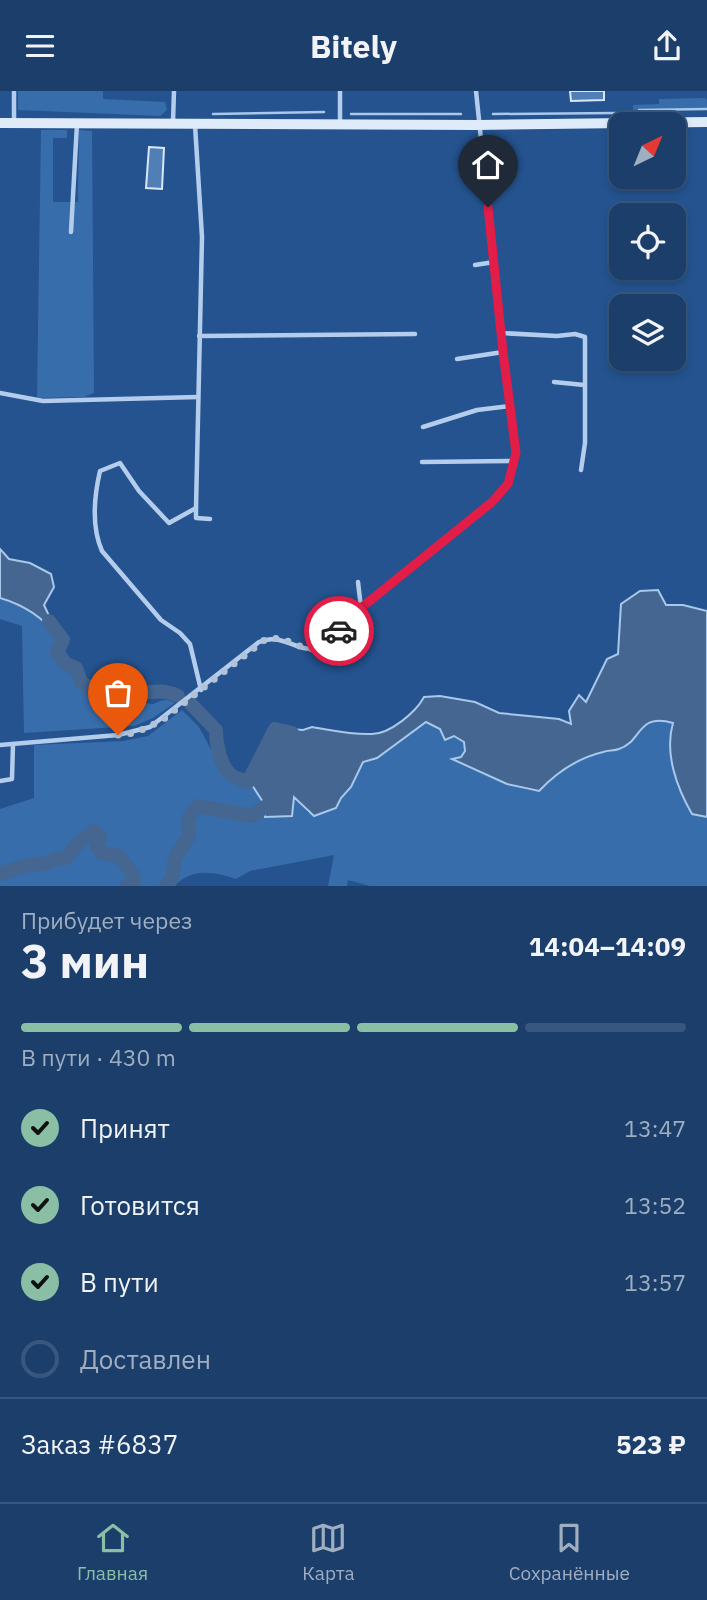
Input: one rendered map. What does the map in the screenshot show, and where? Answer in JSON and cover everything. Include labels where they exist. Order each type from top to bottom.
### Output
[{"type":"street","points":[[0,123],[707,123]]},
{"type":"lane","points":[[14,91],[14,123]]},
{"type":"lane","points":[[173,124],[174,91]]},
{"type":"lane","points":[[340,91],[340,124]]},
{"type":"lane","points":[[0,745],[135,733],[161,721],[267,638],[283,639],[315,650],[322,647],[361,608],[492,502],[508,484],[515,461],[516,444],[503,352],[476,91]]},
{"type":"lane","points":[[71,232],[77,123]]},
{"type":"lane","points":[[195,124],[202,237],[195,508],[196,518],[210,519]]},
{"type":"lane","points":[[475,265],[494,262]]},
{"type":"lane","points":[[501,333],[557,336],[575,334],[585,337],[585,443],[581,470]]},
{"type":"lane","points":[[200,336],[415,334]]},
{"type":"lane","points":[[457,359],[503,352]]},
{"type":"lane","points":[[554,382],[584,385]]},
{"type":"lane","points":[[0,393],[43,401],[198,397]]},
{"type":"lane","points":[[422,427],[477,410],[510,406]]},
{"type":"lane","points":[[422,462],[515,461]]},
{"type":"lane","points":[[195,508],[169,523],[139,491],[120,463],[100,471],[94,496],[97,540],[102,551],[161,620],[187,638],[193,652],[201,690]]},
{"type":"lane","points":[[358,582],[361,608]]},
{"type":"lane","points":[[0,781],[12,779],[13,744]]},
{"type":"shaded area","points":[[18,91],[103,91],[103,99],[165,102],[167,110],[160,116],[18,110]]},
{"type":"shaded area","points":[[705,98],[705,109],[633,111],[633,105],[659,104],[659,99]]},
{"type":"shaded area","points":[[41,130],[67,130],[67,138],[53,138],[53,202],[78,202],[79,130],[92,131],[94,393],[84,397],[37,398]]},
{"type":"shaded area","points":[[0,549],[9,559],[30,563],[51,574],[54,587],[44,605],[62,634],[58,637],[46,623],[32,613],[0,598]]},
{"type":"shaded area","points":[[658,590],[666,605],[683,605],[707,611],[707,817],[692,814],[677,782],[670,746],[673,723],[653,721],[626,745],[576,762],[539,791],[507,784],[452,759],[461,757],[465,751],[464,742],[454,736],[445,740],[440,729],[426,722],[377,758],[363,762],[351,787],[336,808],[314,816],[294,797],[292,816],[265,817],[263,802],[250,782],[277,728],[303,730],[312,727],[357,734],[379,733],[402,721],[424,697],[440,696],[475,702],[499,713],[559,719],[571,724],[569,711],[579,695],[586,702],[607,659],[618,654],[621,604],[640,591]]},
{"type":"shaded area","points":[[0,598],[18,604],[49,626],[60,642],[52,651],[56,661],[90,695],[116,702],[154,704],[167,700],[175,703],[153,718],[134,726],[24,733],[22,626],[0,619]]},
{"type":"shaded area","points":[[182,710],[199,727],[214,755],[223,749],[227,762],[225,768],[251,787],[250,782],[263,802],[265,817],[294,796],[308,813],[336,808],[351,787],[363,762],[377,758],[426,722],[464,742],[465,751],[461,758],[453,759],[518,787],[539,791],[560,772],[577,762],[627,745],[646,725],[661,721],[673,722],[670,745],[677,781],[692,813],[707,817],[707,886],[370,886],[348,880],[347,886],[328,886],[334,855],[250,871],[236,879],[212,873],[196,874],[181,880],[175,886],[0,886],[0,809],[34,798],[34,745],[123,741],[148,736]]},
{"type":"building","points":[[570,91],[604,91],[604,100],[571,101]]},
{"type":"building","points":[[149,147],[164,148],[162,189],[146,188]]},
{"type":"waterway","points":[[639,110],[707,109]]},
{"type":"waterway","points":[[213,114],[324,112]]},
{"type":"waterway","points":[[493,114],[609,113]]},
{"type":"waterway","points":[[351,114],[461,114]]},
{"type":"waterway","points":[[49,621],[63,640],[57,652],[66,664],[76,668],[81,682],[93,690],[115,696],[161,691],[178,696]]},
{"type":"waterway","points":[[191,704],[216,730],[219,754],[227,771],[248,782],[275,729],[292,733]]},
{"type":"waterway","points":[[166,886],[172,879],[175,858],[189,836],[188,819],[197,806],[252,816],[278,798]]},
{"type":"waterway","points":[[0,874],[24,866],[66,858],[79,842],[94,831],[100,838],[97,846],[101,853],[119,856],[133,874],[134,881],[127,886]]},
{"type":"way so far","points":[[118,735],[135,733],[161,721],[267,638],[283,639],[315,650],[330,641],[339,631]]},
{"type":"route","points":[[339,631],[361,608],[492,502],[508,484],[512,475],[516,444],[503,352],[488,207]]}]
